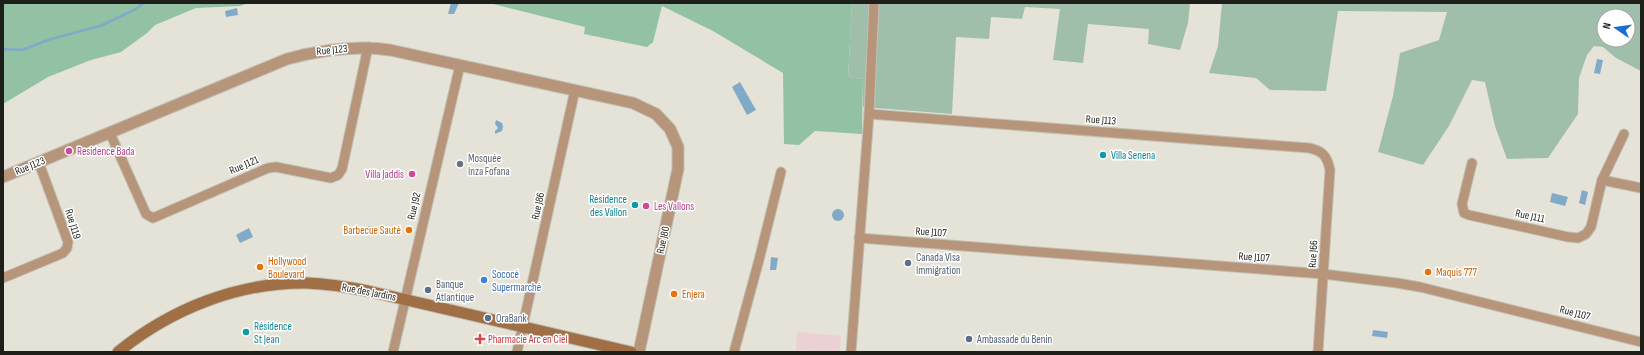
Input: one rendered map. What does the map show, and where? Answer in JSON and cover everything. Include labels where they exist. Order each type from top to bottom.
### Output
[{"type":"main road","name":"Rue des Jardins","points":[[118,352],[145,332],[168,318],[195,305],[223,295],[253,288],[279,284],[307,283],[335,285],[405,299],[631,352]]},
{"type":"street","points":[[851,352],[869,114],[874,3]]},
{"type":"street","name":"Rue J123","points":[[3,177],[287,59],[310,53],[368,47],[390,50],[633,103],[656,114],[670,130]]},
{"type":"street","name":"Rue J121","points":[[110,133],[146,214],[153,218],[268,168],[276,167],[331,178],[338,175],[342,169],[368,47]]},
{"type":"street","name":"Rue J92","points":[[392,352],[460,65]]},
{"type":"street","name":"Rue J86","points":[[517,352],[575,90]]},
{"type":"street","name":"Rue J113","points":[[869,114],[1309,148],[1322,152],[1327,158]]},
{"type":"street","name":"Rue J80","points":[[639,352],[678,169],[678,147],[670,130]]},
{"type":"street","name":"Rue J111","points":[[1472,163],[1462,204],[1464,213],[1578,238],[1586,234],[1591,227],[1602,180],[1624,134]]},
{"type":"street","name":"Rue J66","points":[[1318,352],[1330,170],[1327,158]]},
{"type":"street","name":"Rue J119","points":[[3,278],[63,253],[67,248],[68,242],[39,163]]},
{"type":"street","points":[[734,352],[781,172]]},
{"type":"street","points":[[1602,180],[1641,188]]},
{"type":"street","name":"Rue J107","points":[[859,238],[1323,274],[1390,282],[1420,287],[1641,342]]},
{"type":"shaded area","points":[[797,332],[841,336],[840,349],[837,352],[796,350]]},
{"type":"green space","points":[[3,3],[249,3],[240,6],[196,8],[155,25],[147,33],[121,52],[91,60],[48,77],[3,104]]},
{"type":"green space","points":[[489,3],[852,3],[848,77],[863,79],[862,134],[815,131],[799,145],[784,144],[783,73],[713,31],[662,6],[653,42],[647,47],[584,34],[585,27]]},
{"type":"green space","points":[[852,3],[1190,3],[1188,23],[1180,50],[1148,44],[1149,29],[1088,24],[1083,63],[1053,60],[1060,9],[1025,7],[1022,19],[991,17],[989,39],[956,37],[952,114],[863,107],[863,79],[848,77]]},
{"type":"green space","points":[[1222,3],[1641,3],[1641,71],[1616,58],[1604,48],[1636,48],[1636,8],[1596,8],[1596,46],[1594,46],[1587,55],[1579,78],[1578,114],[1548,158],[1507,159],[1495,126],[1485,82],[1472,80],[1449,126],[1423,165],[1378,152],[1393,96],[1400,53],[1439,40],[1447,12],[1338,11],[1326,91],[1270,90],[1256,78],[1209,73],[1218,46]]},
{"type":"water","points":[[451,3],[459,3],[454,14],[448,14]]},
{"type":"water","points":[[237,8],[238,15],[226,17],[225,11]]},
{"type":"water","points":[[1597,59],[1603,60],[1600,74],[1594,73]]},
{"type":"water","points":[[740,82],[756,110],[747,115],[732,87]]},
{"type":"water","points":[[496,120],[502,123],[503,127],[502,131],[495,134],[495,131],[498,128],[495,124]]},
{"type":"water","points":[[1582,190],[1588,192],[1585,205],[1579,203]]},
{"type":"water","points":[[1552,193],[1568,197],[1565,206],[1550,202]]},
{"type":"water","points":[[838,209],[842,211],[844,215],[842,219],[838,221],[834,219],[832,215],[834,211]]},
{"type":"water","points":[[368,226],[380,228],[379,234],[367,232]]},
{"type":"water","points":[[249,228],[253,237],[240,243],[236,235]]},
{"type":"water","points":[[771,257],[778,258],[776,270],[770,270]]},
{"type":"water","points":[[1373,330],[1388,332],[1387,338],[1372,336]]},
{"type":"waterway","points":[[3,49],[22,50],[51,39],[100,26],[134,10],[144,3]]},
{"type":"place","name":"Residence Bada","points":[[69,151]]},
{"type":"place","name":"Villa Senena","points":[[1103,155]]},
{"type":"place","name":"Mosquée Inza Fofana","points":[[460,164]]},
{"type":"place","name":"Villa Jaddis","points":[[412,174]]},
{"type":"place","name":"Résidence des Vallon","points":[[635,205]]},
{"type":"place","name":"Les Vallons","points":[[646,206]]},
{"type":"place","name":"Barbecue Sauté","points":[[409,230]]},
{"type":"place","name":"Canada Visa Immigration","points":[[908,263]]},
{"type":"place","name":"Hollywood Boulevard","points":[[260,267]]},
{"type":"place","name":"Maquis 777","points":[[1428,272]]},
{"type":"place","name":"Sococé Supermarché","points":[[484,280]]},
{"type":"place","name":"Banque Atlantique","points":[[428,290]]},
{"type":"place","name":"Enjera","points":[[674,294]]},
{"type":"place","name":"OraBank","points":[[488,318]]},
{"type":"place","name":"Résidence St Jean","points":[[246,332]]},
{"type":"place","name":"Pharmacie Arc en Ciel","points":[[480,339]]},
{"type":"place","name":"Ambassade du Benin","points":[[969,339]]}]
